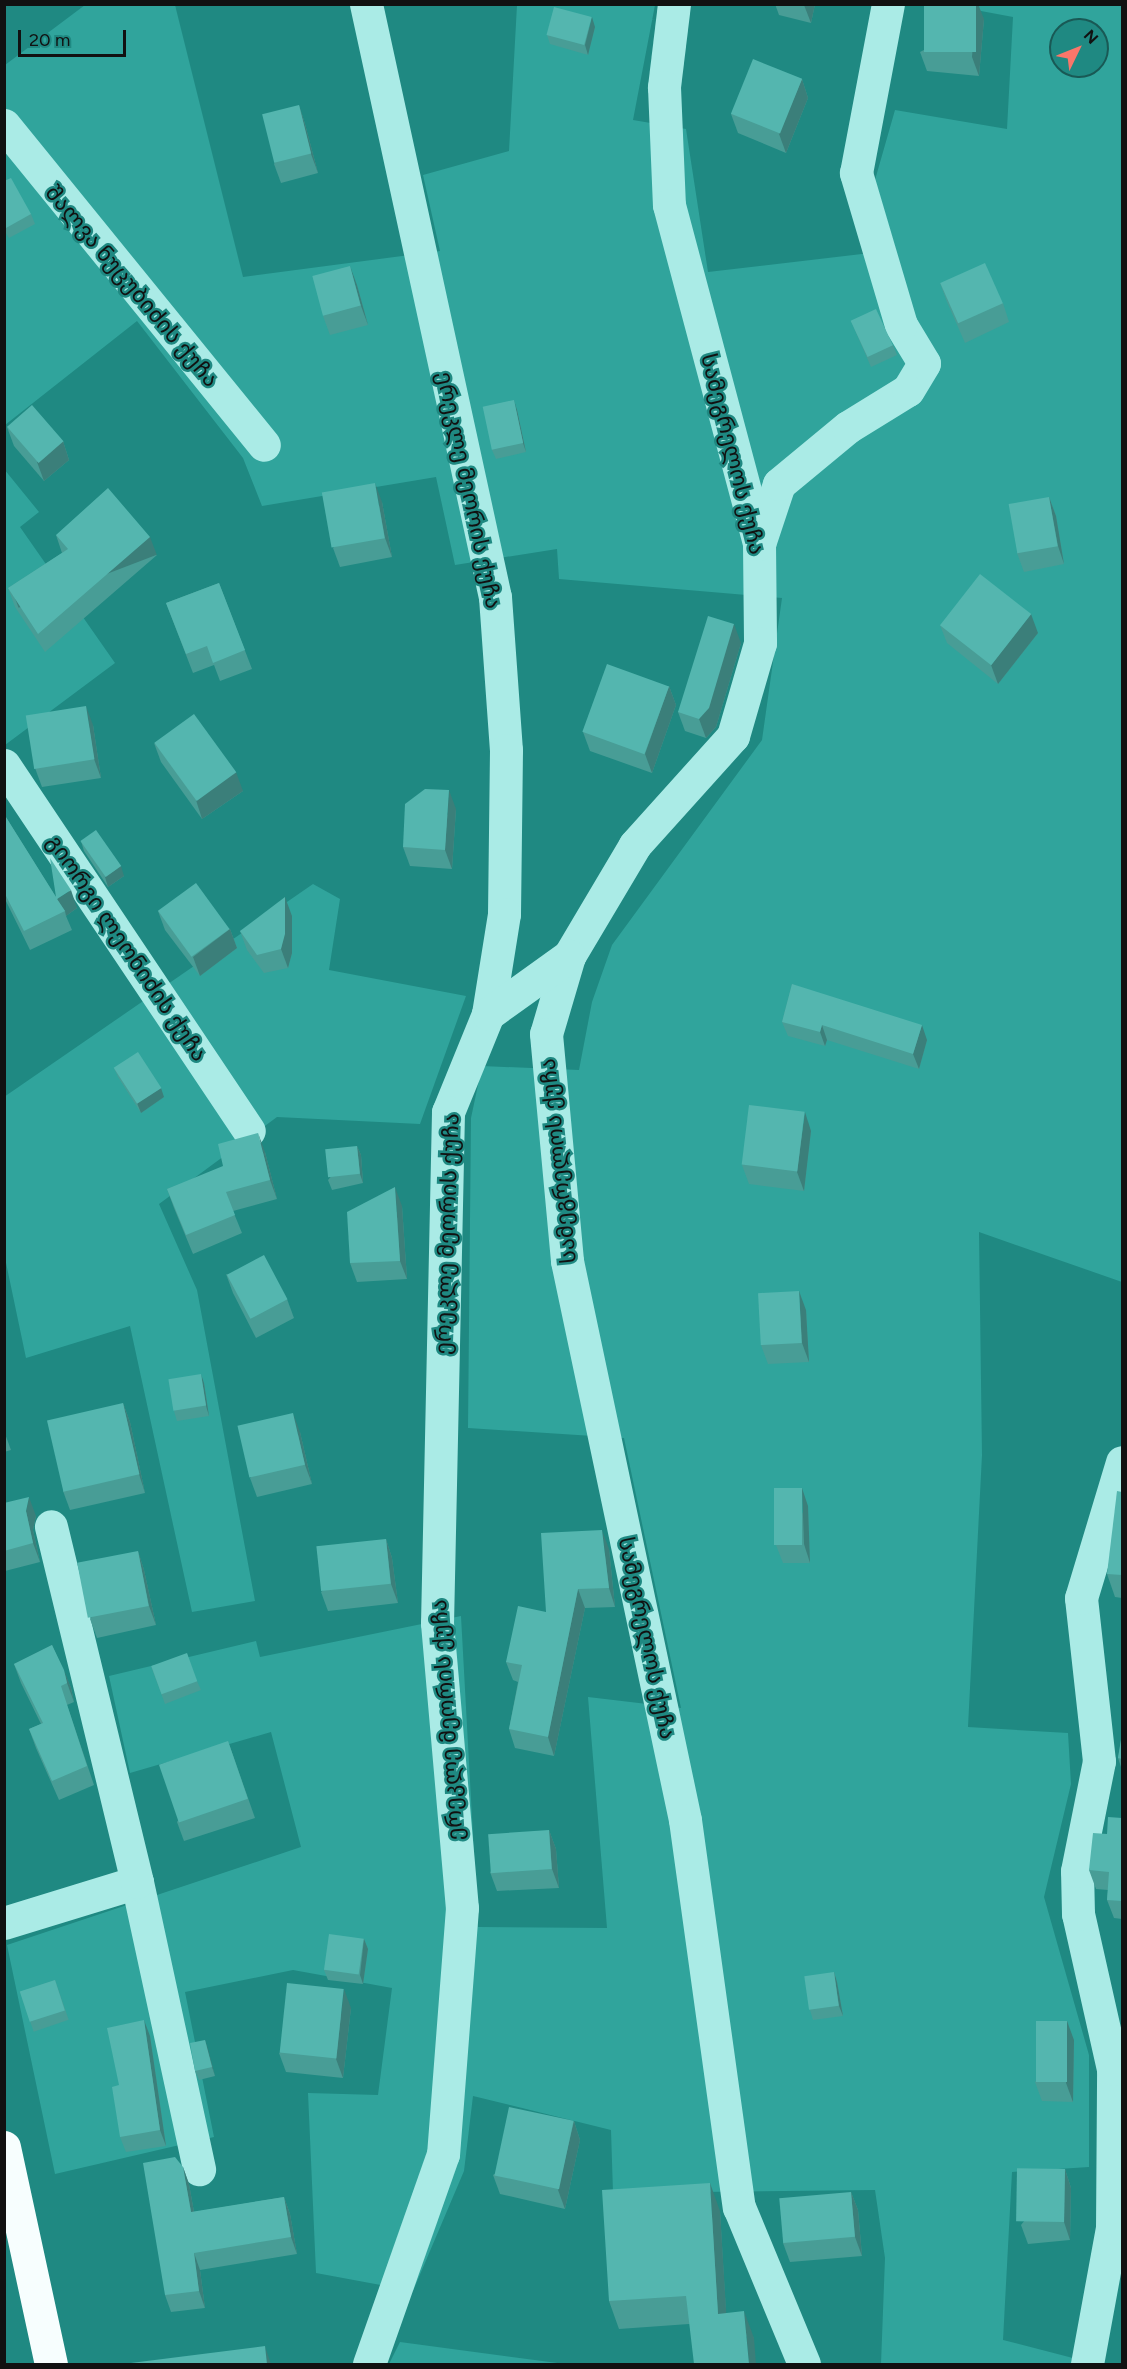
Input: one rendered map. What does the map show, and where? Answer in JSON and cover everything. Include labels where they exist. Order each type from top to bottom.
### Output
[{"type":"highway","points":[[4,2147],[51,2364]]},
{"type":"street","name":"ერეკლე მეორის ქუჩა","points":[[366,4],[495,597],[506,750],[504,914],[488,1014],[448,1112],[436,1623],[462,1908],[443,2154],[369,2364]]},
{"type":"street","name":"სამეგრელოს ქუჩა","points":[[674,4],[663,87],[669,206],[759,544],[760,644],[733,736],[635,845],[569,956],[546,1034],[567,1261],[686,1820],[739,2207],[804,2364]]},
{"type":"street","points":[[759,544],[779,484],[848,427],[908,390],[924,363],[901,325],[856,173],[888,4]]},
{"type":"street","name":"შალვა ნუცუბიძის ქუჩა","points":[[4,125],[264,445]]},
{"type":"street","name":"გიორგი ლეონიძის ქუჩა","points":[[4,765],[249,1131]]},
{"type":"street","points":[[488,1014],[569,956]]},
{"type":"street","points":[[1087,2364],[1112,2228],[1113,2069],[1078,1914],[1077,1871],[1099,1761],[1081,1598],[1122,1462]]},
{"type":"street","points":[[51,1526],[137,1882],[199,2169]]},
{"type":"street","points":[[4,1923],[137,1882]]},
{"type":"shaded area","points":[[85,5],[175,5],[243,277],[440,251],[423,175],[509,151],[517,5],[655,5],[633,120],[686,129],[708,272],[896,250],[875,180],[895,110],[1007,129],[1013,17],[949,5],[1122,5],[1122,1282],[979,1232],[982,1455],[968,1727],[1068,1733],[1071,1784],[1044,1897],[1089,2055],[1089,2167],[1012,2172],[1003,2340],[1096,2364],[881,2364],[885,2258],[875,2190],[613,2193],[611,2130],[473,2096],[464,2171],[413,2291],[316,2273],[308,2093],[378,2095],[392,1988],[293,1970],[185,1992],[214,2137],[55,2174],[7,1945],[301,1847],[271,1732],[130,1773],[109,1676],[256,1641],[260,1657],[461,1616],[478,1927],[607,1928],[588,1697],[681,1708],[624,1438],[468,1428],[471,1118],[482,1066],[579,1070],[592,1002],[612,945],[762,740],[782,598],[559,579],[557,549],[455,565],[436,477],[262,506],[243,458],[137,321],[5,425],[5,65]]},
{"type":"shaded area","points":[[4,469],[39,512],[20,527],[115,663],[5,745]]},
{"type":"shaded area","points":[[313,884],[340,899],[329,970],[466,996],[420,1124],[277,1117],[159,1204],[197,1290],[255,1601],[192,1612],[130,1326],[26,1358],[5,1258],[4,1097]]},
{"type":"shaded area","points":[[400,2342],[565,2364],[389,2364]]},
{"type":"building","points":[[924,4],[976,4],[976,52],[924,52]]},
{"type":"building","points":[[554,7],[592,17],[584,45],[546,35]]},
{"type":"building","points":[[753,59],[802,79],[780,134],[731,114]]},
{"type":"building","points":[[299,105],[311,154],[274,163],[262,114]]},
{"type":"building","points":[[11,178],[31,214],[6,228],[4,226],[4,181]]},
{"type":"building","points":[[985,263],[1003,303],[958,323],[940,283]]},
{"type":"building","points":[[350,266],[361,306],[323,316],[312,276]]},
{"type":"building","points":[[876,309],[893,345],[868,357],[851,321]]},
{"type":"building","points":[[514,400],[523,443],[492,450],[483,407]]},
{"type":"building","points":[[32,405],[63,441],[39,463],[7,427]]},
{"type":"building","points":[[375,483],[385,538],[332,548],[322,492]]},
{"type":"building","points":[[108,488],[150,537],[38,634],[8,588],[68,549],[56,535]]},
{"type":"building","points":[[1049,497],[1058,546],[1017,553],[1009,504]]},
{"type":"building","points":[[980,574],[1031,614],[991,665],[940,625]]},
{"type":"building","points":[[219,583],[245,650],[213,663],[207,646],[186,654],[166,603]]},
{"type":"building","points":[[708,616],[734,624],[709,708],[699,719],[678,712]]},
{"type":"building","points":[[607,664],[669,687],[644,754],[582,732]]},
{"type":"building","points":[[86,706],[94,759],[34,769],[26,716]]},
{"type":"building","points":[[194,714],[236,772],[197,801],[154,743]]},
{"type":"building","points":[[425,789],[449,790],[445,850],[403,847],[405,804]]},
{"type":"building","points":[[4,814],[56,897],[50,858],[71,890],[57,899],[65,911],[24,931],[4,892]]},
{"type":"building","points":[[96,830],[121,866],[106,877],[80,841]]},
{"type":"building","points":[[196,883],[230,929],[191,957],[158,911]]},
{"type":"building","points":[[285,897],[285,934],[281,949],[257,955],[240,931]]},
{"type":"building","points":[[792,984],[922,1025],[913,1054],[822,1025],[820,1032],[782,1022]]},
{"type":"building","points":[[138,1052],[161,1088],[137,1104],[114,1068]]},
{"type":"building","points":[[749,1105],[805,1112],[797,1171],[742,1165]]},
{"type":"building","points":[[258,1133],[270,1180],[226,1192],[235,1215],[186,1235],[167,1189],[223,1166],[218,1144]]},
{"type":"building","points":[[357,1146],[360,1174],[328,1177],[325,1149]]},
{"type":"building","points":[[395,1187],[400,1261],[350,1263],[347,1212]]},
{"type":"building","points":[[264,1255],[287,1299],[250,1319],[227,1275]]},
{"type":"building","points":[[799,1291],[802,1343],[761,1345],[758,1293]]},
{"type":"building","points":[[201,1374],[206,1406],[173,1411],[168,1379]]},
{"type":"building","points":[[123,1403],[139,1474],[63,1492],[47,1421]]},
{"type":"building","points":[[293,1413],[305,1465],[249,1477],[237,1426]]},
{"type":"building","points":[[774,1488],[802,1488],[802,1545],[774,1545]]},
{"type":"building","points":[[1117,1491],[1122,1492],[1122,1575],[1107,1574]]},
{"type":"building","points":[[29,1497],[26,1511],[33,1543],[4,1551],[4,1503]]},
{"type":"building","points":[[602,1530],[609,1588],[578,1589],[548,1737],[509,1729],[522,1665],[506,1662],[518,1606],[546,1612],[541,1533]]},
{"type":"building","points":[[386,1539],[391,1584],[321,1591],[316,1546]]},
{"type":"building","points":[[138,1551],[149,1606],[88,1618],[77,1563]]},
{"type":"building","points":[[52,1645],[64,1670],[67,1683],[61,1686],[87,1766],[52,1781],[29,1729],[43,1723],[14,1664]]},
{"type":"building","points":[[187,1653],[197,1681],[162,1694],[151,1666]]},
{"type":"building","points":[[1122,1734],[1122,1759],[1118,1758]]},
{"type":"building","points":[[228,1741],[248,1799],[179,1822],[159,1765]]},
{"type":"building","points":[[1108,1817],[1122,1818],[1122,1901],[1107,1900],[1109,1872],[1089,1870],[1093,1833],[1107,1834]]},
{"type":"building","points":[[549,1830],[552,1869],[491,1873],[488,1834]]},
{"type":"building","points":[[329,1934],[364,1939],[359,1975],[324,1970]]},
{"type":"building","points":[[834,1972],[839,2006],[809,2010],[804,1976]]},
{"type":"building","points":[[55,1980],[65,2010],[30,2022],[20,1991]]},
{"type":"building","points":[[287,1983],[344,1989],[336,2059],[280,2053]]},
{"type":"building","points":[[144,2020],[160,2130],[120,2137],[112,2087],[119,2085],[107,2028]]},
{"type":"building","points":[[1036,2021],[1067,2021],[1067,2082],[1036,2082]]},
{"type":"building","points":[[205,2040],[212,2067],[195,2071],[190,2043]]},
{"type":"building","points":[[509,2107],[574,2121],[559,2189],[494,2175]]},
{"type":"building","points":[[175,2157],[183,2167],[191,2212],[284,2197],[291,2237],[194,2253],[199,2291],[165,2295],[143,2163]]},
{"type":"building","points":[[1017,2168],[1065,2169],[1064,2222],[1016,2221]]},
{"type":"building","points":[[710,2183],[718,2314],[744,2311],[749,2364],[694,2364],[686,2296],[609,2301],[602,2190]]},
{"type":"building","points":[[851,2192],[855,2237],[783,2243],[779,2198]]},
{"type":"building","points":[[265,2346],[267,2364],[123,2364]]}]
